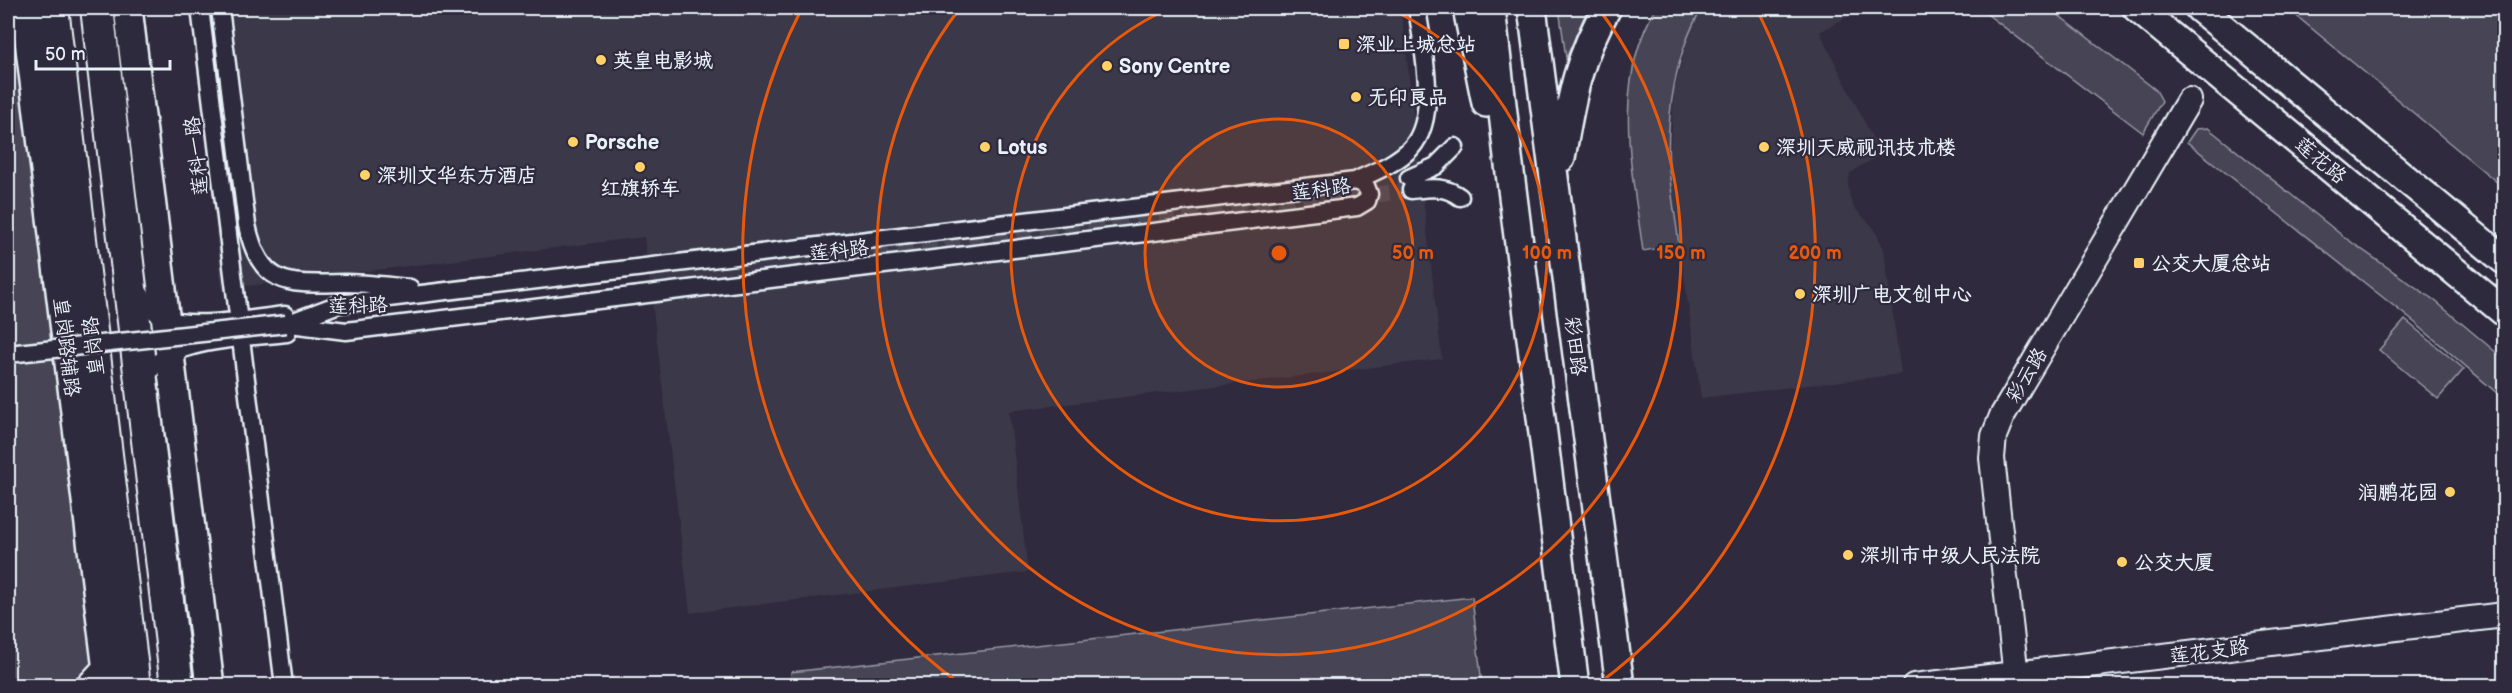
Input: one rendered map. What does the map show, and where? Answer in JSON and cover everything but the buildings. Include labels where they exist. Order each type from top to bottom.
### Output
[{"type":"highway","name":"皇岗路","points":[[52,8],[134,686]]},
{"type":"highway","points":[[97,8],[177,686]]},
{"type":"main road","name":"皇岗路辅路","points":[[25,8],[107,673]]},
{"type":"main road","points":[[128,8],[210,686]]},
{"type":"main road","points":[[1467,8],[1486,105],[1508,157]]},
{"type":"main road","points":[[1491,8],[1575,686]]},
{"type":"main road","name":"彩田路","points":[[1532,8],[1620,686]]},
{"type":"main road","points":[[1556,189],[1569,107],[1577,77],[1594,29],[1607,8]]},
{"type":"main road","name":"莲花路","points":[[2137,8],[2505,312]]},
{"type":"main road","name":"莲花路","points":[[2199,8],[2505,260]]},
{"type":"street","name":"莲科一路","points":[[200,8],[284,686]]},
{"type":"street","points":[[220,8],[247,225],[255,253],[263,265],[276,277],[299,284],[346,283],[435,291]]},
{"type":"street","name":"莲科路","points":[[145,407],[147,377],[160,358],[194,346],[241,339],[339,304],[1355,181],[1395,160],[1411,148],[1423,127],[1428,100],[1417,8]]},
{"type":"street","name":"彩云路","points":[[2017,680],[1992,459],[1994,436],[2002,416],[2189,99]]},
{"type":"street","points":[[1455,147],[1436,165],[1410,184],[1449,189],[1460,197]]},
{"type":"street","name":"莲科路","points":[[166,319],[191,323],[238,320],[346,330],[1357,207],[1367,201],[1369,194],[1366,186],[1355,181]]},
{"type":"street","points":[[128,269],[145,302],[166,319]]},
{"type":"street","name":"莲科路","points":[[8,354],[286,324]]},
{"type":"street","name":"莲花支路","points":[[1914,686],[2017,680],[2505,615]]},
{"type":"street","points":[[83,686],[107,673]]},
{"type":"shaded area","points":[[8,8],[13,8],[100,685],[8,685]]},
{"type":"shaded area","points":[[192,8],[1401,8],[1442,359],[1009,411],[1028,572],[690,613],[644,237],[222,289]]},
{"type":"shaded area","points":[[1559,8],[1588,8],[1566,58]]},
{"type":"shaded area","points":[[1656,8],[1702,8],[1685,45],[1671,106],[1669,168],[1679,245],[1643,251],[1630,158],[1629,96],[1633,66],[1642,37]]},
{"type":"shaded area","points":[[1702,8],[1864,8],[1820,32],[1881,155],[1850,174],[1848,184],[1854,208],[1874,228],[1884,249],[1901,374],[1701,398],[1669,167],[1674,91],[1691,26]]},
{"type":"shaded area","points":[[1979,8],[2049,8],[2156,90],[2162,101],[2143,133]]},
{"type":"shaded area","points":[[2287,8],[2504,8],[2504,188]]},
{"type":"shaded area","points":[[2208,128],[2344,237],[2434,300],[2504,359],[2504,399],[2414,322],[2187,142],[2196,129]]},
{"type":"shaded area","points":[[2405,320],[2464,369],[2438,399],[2379,350]]},
{"type":"shaded area","points":[[1472,597],[1482,685],[792,685],[791,672]]},
{"type":"shaded area","points":[[2231,675],[2232,685],[2136,685]]},
{"type":"tunnel","points":[[850,261],[1411,190]]},
{"type":"place","name":"深业上城总站","points":[[1344,44]]},
{"type":"place","name":"英皇电影城","points":[[601,60]]},
{"type":"place","name":"Sony Centre","points":[[1107,66]]},
{"type":"place","name":"无印良品","points":[[1356,97]]},
{"type":"place","name":"Porsche","points":[[573,142]]},
{"type":"place","name":"Lotus","points":[[985,147]]},
{"type":"place","name":"深圳天威视讯技术楼","points":[[1764,147]]},
{"type":"place","name":"红旗轿车","points":[[640,167]]},
{"type":"place","name":"深圳文华东方酒店","points":[[365,175]]},
{"type":"place","name":"公交大厦总站","points":[[2139,263]]},
{"type":"place","name":"深圳广电文创中心","points":[[1800,294]]},
{"type":"place","name":"润鹏花园","points":[[2450,492]]},
{"type":"place","name":"深圳市中级人民法院","points":[[1848,555]]},
{"type":"place","name":"公交大厦","points":[[2122,562]]}]
